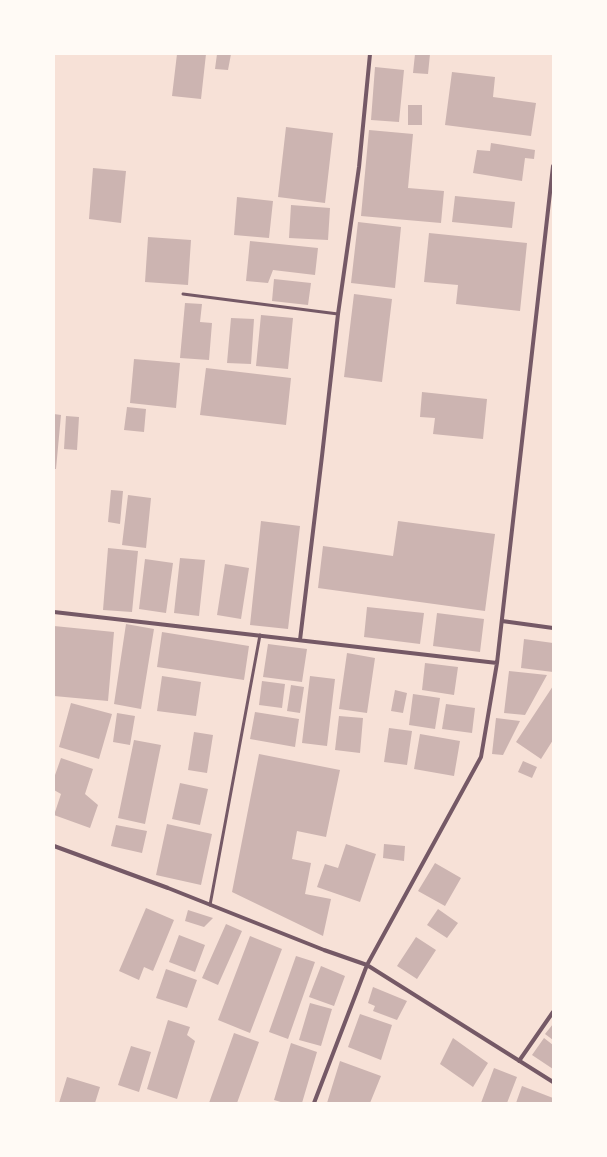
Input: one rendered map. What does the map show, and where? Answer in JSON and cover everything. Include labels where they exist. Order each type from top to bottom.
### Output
[{"type":"street","points":[[300,640],[322,463],[338,314],[359,166],[370,54]]},
{"type":"street","points":[[314,1103],[367,965],[481,758],[497,663],[553,166]]},
{"type":"street","points":[[54,612],[497,663]]},
{"type":"street","points":[[502,621],[553,628]]},
{"type":"street","points":[[54,846],[324,950],[367,965],[553,1082]]},
{"type":"street","points":[[519,1061],[553,1012]]},
{"type":"lane","points":[[183,294],[338,314]]},
{"type":"lane","points":[[210,905],[260,635]]},
{"type":"building","points":[[177,54],[206,54],[201,99],[172,96]]},
{"type":"building","points":[[217,54],[231,54],[228,70],[215,69]]},
{"type":"building","points":[[415,54],[430,54],[428,74],[413,73]]},
{"type":"building","points":[[375,67],[404,70],[399,122],[371,120]]},
{"type":"building","points":[[452,72],[495,77],[493,97],[536,103],[531,136],[445,125]]},
{"type":"building","points":[[408,105],[422,105],[422,125],[408,125]]},
{"type":"building","points":[[286,127],[333,133],[325,203],[278,197]]},
{"type":"building","points":[[369,130],[413,134],[408,188],[444,191],[441,223],[361,216]]},
{"type":"building","points":[[491,143],[535,150],[534,159],[525,158],[522,181],[473,173],[477,150],[490,151]]},
{"type":"building","points":[[93,168],[126,171],[121,223],[89,219]]},
{"type":"building","points":[[455,196],[515,202],[512,228],[452,222]]},
{"type":"building","points":[[237,197],[273,201],[269,238],[234,235]]},
{"type":"building","points":[[291,205],[330,208],[328,240],[289,238]]},
{"type":"building","points":[[358,222],[401,227],[395,288],[351,283]]},
{"type":"building","points":[[429,233],[527,243],[520,311],[456,304],[458,285],[424,282]]},
{"type":"building","points":[[148,237],[191,240],[188,285],[145,282]]},
{"type":"building","points":[[250,241],[318,248],[315,275],[273,270],[268,283],[246,281]]},
{"type":"building","points":[[274,279],[311,283],[308,305],[272,301]]},
{"type":"building","points":[[354,294],[392,299],[382,382],[344,377]]},
{"type":"building","points":[[185,303],[202,304],[200,322],[212,323],[209,360],[180,358]]},
{"type":"building","points":[[261,315],[293,318],[288,369],[256,366]]},
{"type":"building","points":[[231,318],[254,319],[251,364],[227,363]]},
{"type":"building","points":[[134,359],[180,363],[176,408],[130,403]]},
{"type":"building","points":[[206,368],[291,378],[286,425],[200,415]]},
{"type":"building","points":[[422,392],[487,399],[483,439],[433,434],[435,418],[420,417]]},
{"type":"building","points":[[127,407],[146,409],[144,432],[124,430]]},
{"type":"building","points":[[54,414],[61,415],[56,469],[54,469]]},
{"type":"building","points":[[66,416],[79,417],[77,450],[64,449]]},
{"type":"building","points":[[111,490],[123,491],[120,524],[108,522]]},
{"type":"building","points":[[128,495],[151,498],[146,548],[122,545]]},
{"type":"building","points":[[261,521],[300,526],[288,629],[250,625]]},
{"type":"building","points":[[398,521],[495,534],[485,611],[318,588],[323,546],[393,556]]},
{"type":"building","points":[[108,548],[138,551],[132,612],[103,610]]},
{"type":"building","points":[[180,558],[205,560],[199,616],[174,613]]},
{"type":"building","points":[[145,559],[173,563],[166,613],[139,609]]},
{"type":"building","points":[[225,564],[249,568],[241,619],[217,615]]},
{"type":"building","points":[[367,607],[424,613],[420,644],[364,637]]},
{"type":"building","points":[[437,613],[484,619],[480,652],[433,646]]},
{"type":"building","points":[[126,624],[154,629],[141,709],[114,704]]},
{"type":"building","points":[[54,626],[114,632],[108,701],[54,696]]},
{"type":"building","points":[[162,632],[249,646],[244,680],[157,667]]},
{"type":"building","points":[[524,639],[553,643],[553,672],[521,668]]},
{"type":"building","points":[[268,644],[307,649],[302,682],[263,677]]},
{"type":"building","points":[[347,653],[375,658],[367,713],[339,709]]},
{"type":"building","points":[[425,663],[458,667],[454,695],[422,690]]},
{"type":"building","points":[[509,671],[547,675],[525,715],[504,713]]},
{"type":"building","points":[[162,676],[201,682],[196,716],[157,711]]},
{"type":"building","points":[[310,676],[335,679],[327,746],[302,743]]},
{"type":"building","points":[[262,681],[285,684],[282,708],[259,705]]},
{"type":"building","points":[[291,685],[304,687],[300,713],[287,711]]},
{"type":"building","points":[[553,686],[553,740],[541,759],[516,742]]},
{"type":"building","points":[[395,690],[407,693],[403,713],[391,711]]},
{"type":"building","points":[[413,694],[440,698],[435,729],[409,725]]},
{"type":"building","points":[[71,703],[112,714],[99,759],[59,747]]},
{"type":"building","points":[[446,704],[475,708],[472,733],[442,729]]},
{"type":"building","points":[[255,712],[299,719],[295,747],[250,739]]},
{"type":"building","points":[[117,713],[135,716],[130,745],[113,742]]},
{"type":"building","points":[[339,716],[363,718],[360,753],[335,750]]},
{"type":"building","points":[[496,718],[520,721],[503,755],[492,754]]},
{"type":"building","points":[[389,728],[412,731],[407,765],[384,762]]},
{"type":"building","points":[[194,732],[213,735],[207,773],[188,770]]},
{"type":"building","points":[[420,734],[460,741],[454,776],[414,769]]},
{"type":"building","points":[[134,740],[161,745],[145,824],[118,818]]},
{"type":"building","points":[[259,754],[340,770],[326,837],[297,831],[292,859],[311,863],[305,894],[331,899],[323,936],[232,892]]},
{"type":"building","points":[[61,758],[93,769],[85,794],[98,805],[90,828],[54,815],[61,794],[54,790],[54,778]]},
{"type":"building","points":[[523,761],[537,767],[532,778],[518,772]]},
{"type":"building","points":[[180,783],[208,789],[200,825],[172,819]]},
{"type":"building","points":[[167,824],[212,834],[201,885],[156,875]]},
{"type":"building","points":[[116,825],[147,831],[142,853],[111,846]]},
{"type":"building","points":[[346,844],[376,854],[360,902],[317,887],[325,864],[338,868]]},
{"type":"building","points":[[384,844],[405,846],[404,861],[383,858]]},
{"type":"building","points":[[435,863],[461,878],[445,906],[418,891]]},
{"type":"building","points":[[146,908],[174,920],[153,971],[144,967],[139,980],[119,971]]},
{"type":"building","points":[[438,909],[458,923],[447,938],[427,925]]},
{"type":"building","points":[[188,910],[213,918],[204,927],[185,921]]},
{"type":"building","points":[[226,924],[242,931],[218,985],[202,978]]},
{"type":"building","points":[[179,935],[205,945],[195,972],[169,962]]},
{"type":"building","points":[[250,936],[282,949],[250,1033],[218,1020]]},
{"type":"building","points":[[416,937],[436,950],[417,979],[397,966]]},
{"type":"building","points":[[296,956],[315,962],[288,1039],[269,1032]]},
{"type":"building","points":[[321,966],[345,976],[334,1006],[309,997]]},
{"type":"building","points":[[166,969],[197,980],[187,1008],[156,998]]},
{"type":"building","points":[[373,987],[407,1001],[397,1020],[373,1011],[375,1006],[368,1003]]},
{"type":"building","points":[[310,1003],[332,1009],[321,1046],[299,1040]]},
{"type":"building","points":[[360,1014],[392,1025],[381,1060],[348,1047]]},
{"type":"building","points":[[168,1020],[190,1027],[187,1035],[195,1041],[177,1099],[147,1089]]},
{"type":"building","points":[[553,1024],[553,1040],[545,1034]]},
{"type":"building","points":[[234,1033],[259,1042],[237,1103],[209,1103]]},
{"type":"building","points":[[453,1038],[488,1063],[473,1087],[440,1064]]},
{"type":"building","points":[[544,1038],[553,1045],[553,1069],[532,1055]]},
{"type":"building","points":[[291,1043],[317,1052],[302,1103],[284,1103],[274,1100]]},
{"type":"building","points":[[131,1046],[151,1052],[139,1092],[118,1085]]},
{"type":"building","points":[[340,1061],[381,1076],[370,1103],[327,1103]]},
{"type":"building","points":[[494,1068],[517,1077],[507,1103],[481,1103]]},
{"type":"building","points":[[67,1077],[100,1087],[95,1103],[59,1103]]},
{"type":"building","points":[[522,1086],[553,1098],[553,1103],[516,1103]]}]
